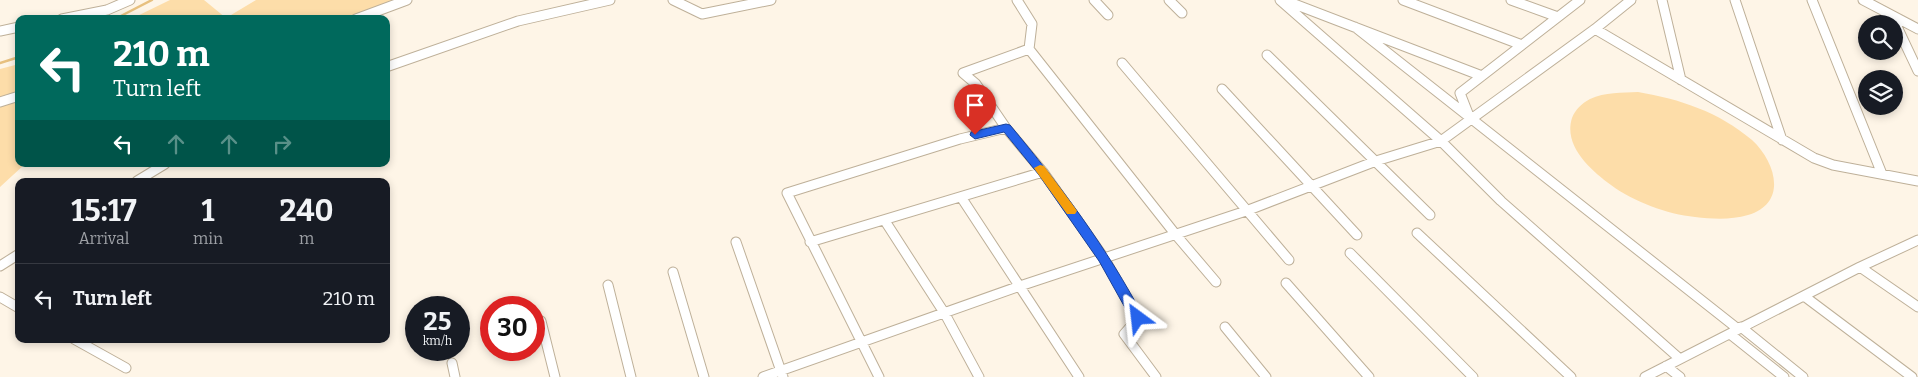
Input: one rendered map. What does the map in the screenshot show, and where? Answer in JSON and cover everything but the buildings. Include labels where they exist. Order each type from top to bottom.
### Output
[{"type":"street","points":[[82,15],[107,10],[130,0]]},
{"type":"street","points":[[367,15],[407,0]]},
{"type":"street","points":[[390,66],[518,21],[610,0]]},
{"type":"street","points":[[673,0],[702,14],[771,0]]},
{"type":"street","points":[[732,0],[736,8]]},
{"type":"street","points":[[1017,0],[1032,24],[1029,50],[1176,235],[1216,282]]},
{"type":"street","points":[[1094,0],[1108,15]]},
{"type":"street","points":[[1169,0],[1182,13]]},
{"type":"street","points":[[1280,0],[1441,141],[1501,200],[1680,359]]},
{"type":"street","points":[[1284,0],[1482,76]]},
{"type":"street","points":[[1403,0],[1522,45]]},
{"type":"street","points":[[1511,0],[1558,17]]},
{"type":"street","points":[[1470,118],[1460,93],[1580,0]]},
{"type":"street","points":[[763,377],[782,374],[863,342],[1020,286],[1246,211],[1376,161],[1441,141],[1470,118],[1595,29],[1631,0]]},
{"type":"street","points":[[1662,0],[1681,80]]},
{"type":"street","points":[[1735,0],[1782,140]]},
{"type":"street","points":[[1812,0],[1882,174]]},
{"type":"street","points":[[1863,0],[1892,15]]},
{"type":"street","points":[[1903,21],[1918,29]]},
{"type":"street","points":[[1355,26],[1736,330],[1804,377]]},
{"type":"street","points":[[0,31],[15,28]]},
{"type":"street","points":[[1595,29],[1782,140],[1824,162],[1918,181]]},
{"type":"street","points":[[1903,39],[1918,71]]},
{"type":"street","points":[[1029,50],[963,73],[976,84],[1006,128],[1043,172],[1104,258],[1138,318],[1124,334],[1156,377]]},
{"type":"street","points":[[1267,55],[1430,215]]},
{"type":"street","points":[[1122,63],[1289,260]]},
{"type":"street","points":[[1222,89],[1358,235]]},
{"type":"street","points":[[0,102],[15,97]]},
{"type":"street","points":[[879,377],[787,193],[960,139],[1006,128]]},
{"type":"street","points":[[142,178],[160,167]]},
{"type":"street","points":[[810,242],[1043,172]]},
{"type":"street","points":[[961,197],[1080,377]]},
{"type":"street","points":[[885,221],[945,314],[978,377]]},
{"type":"street","points":[[1417,233],[1570,377]]},
{"type":"street","points":[[1645,377],[1860,267],[1918,240]]},
{"type":"street","points":[[736,242],[782,374]]},
{"type":"street","points":[[1350,253],[1473,377]]},
{"type":"street","points":[[0,266],[15,257]]},
{"type":"street","points":[[1860,267],[1918,307]]},
{"type":"street","points":[[673,272],[704,377]]},
{"type":"street","points":[[1286,283],[1369,377]]},
{"type":"street","points":[[608,286],[631,377]]},
{"type":"street","points":[[1804,296],[1912,377]]},
{"type":"street","points":[[0,297],[15,306]]},
{"type":"street","points":[[1225,326],[1266,377]]},
{"type":"street","points":[[1736,330],[1784,377]]},
{"type":"street","points":[[545,336],[555,377]]},
{"type":"street","points":[[81,343],[126,368]]},
{"type":"street","points":[[452,362],[455,377]]},
{"type":"street","points":[[1666,366],[1680,377]]},
{"type":"shaded area","points":[[170,0],[204,0],[222,15],[139,15]]},
{"type":"shaded area","points":[[256,0],[404,0],[365,15],[231,15]]},
{"type":"shaded area","points":[[15,65],[15,167],[22,167],[0,187],[0,69]]},
{"type":"shaded area","points":[[1638,92],[1684,103],[1713,114],[1752,140],[1767,159],[1772,170],[1773,192],[1769,201],[1761,209],[1742,217],[1722,219],[1695,217],[1662,210],[1640,202],[1603,179],[1587,165],[1575,148],[1570,128],[1572,118],[1582,105],[1596,97],[1614,93]]},
{"type":"waterway","points":[[123,15],[152,0]]},
{"type":"waterway","points":[[0,63],[15,58]]},
{"type":"slow traffic","points":[[1040,168],[1071,211]]},
{"type":"route","points":[[975,135],[1006,128],[1043,172],[1104,258],[1138,318]]}]
